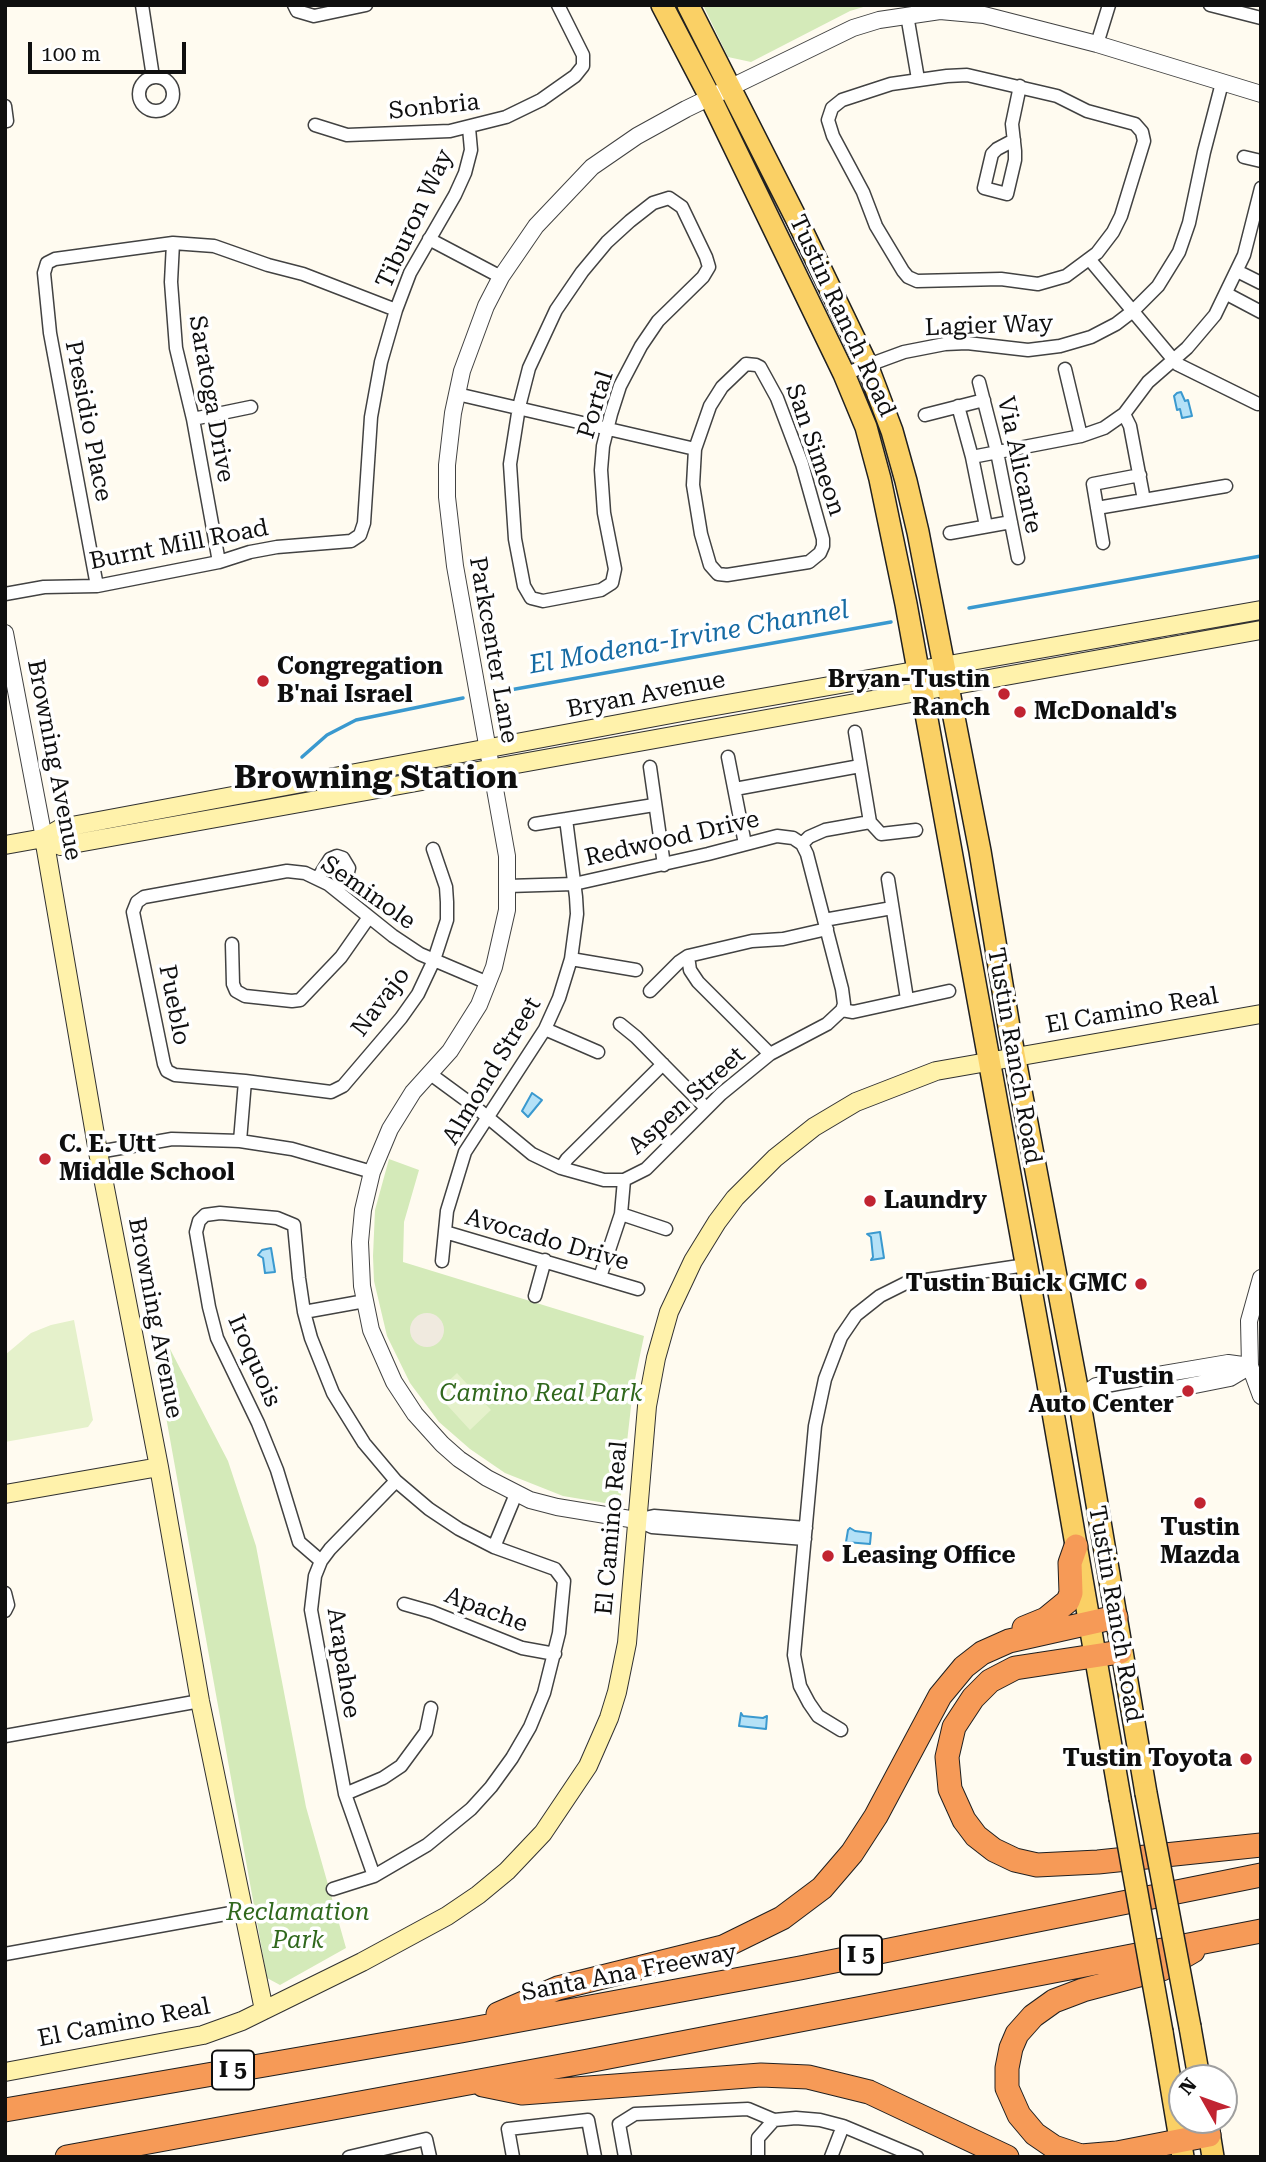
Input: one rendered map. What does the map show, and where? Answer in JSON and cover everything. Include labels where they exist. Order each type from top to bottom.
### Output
[{"type":"highway","points":[[461,2031],[558,1988],[723,1947],[761,1930],[796,1909],[822,1888],[852,1853],[899,1775],[940,1696],[956,1674],[995,1640],[1046,1619],[1061,1609],[1071,1593],[1070,1563],[1076,1546]]},
{"type":"highway","points":[[980,1654],[1009,1641],[1115,1618]]},
{"type":"highway","points":[[1121,1652],[1015,1668],[990,1681],[965,1707],[950,1737],[947,1768],[953,1799],[964,1820],[976,1836],[1004,1856],[1048,1866],[1261,1844]]},
{"type":"highway","name":"Santa Ana Freeway","points":[[5,2110],[461,2031],[813,1965],[1261,1875]]},
{"type":"highway","name":"I 5","points":[[67,2157],[1261,1931]]},
{"type":"highway","points":[[1210,2137],[1182,2149],[1080,2156],[1054,2147],[1035,2134],[1019,2115],[1007,2088],[1007,2068],[1017,2034],[1033,2015],[1054,2001],[1083,1990],[1162,1969],[1213,1940]]},
{"type":"highway","points":[[470,2082],[522,2093],[761,2075],[808,2077],[869,2092],[1007,2157]]},
{"type":"main road","name":"Tustin Ranch Road","points":[[662,5],[798,222],[867,365],[892,431],[906,481],[980,851],[1079,1398],[1146,1793],[1197,2064]]},
{"type":"main road","name":"Tustin Ranch Road","points":[[688,5],[719,92],[866,427],[880,479],[920,681],[1052,1403],[1182,2149]]},
{"type":"main road","name":"Bryan Avenue","points":[[44,838],[61,846],[491,769],[1261,610]]},
{"type":"main road","name":"Bryan Avenue","points":[[946,676],[1261,630]]},
{"type":"main road","name":"Bryan Avenue","points":[[5,845],[44,838],[61,828],[488,750],[920,681]]},
{"type":"main road","name":"Browning Avenue","points":[[44,838],[98,1152],[159,1467],[200,1701],[264,2010]]},
{"type":"main road","name":"El Camino Real","points":[[5,2072],[203,2035],[264,2010],[447,1916],[507,1871],[543,1833],[588,1766],[604,1731],[617,1692],[627,1643],[647,1406],[669,1312],[693,1261],[736,1198],[775,1158],[845,1108],[936,1071],[1261,1014]]},
{"type":"main road","points":[[5,1494],[159,1467]]},
{"type":"street","points":[[142,5],[153,77]]},
{"type":"street","points":[[296,8],[314,16],[366,5]]},
{"type":"street","name":"Sonbria","points":[[315,125],[347,135],[469,128],[506,117],[541,100],[575,76],[583,66],[583,55],[558,5]]},
{"type":"street","points":[[1097,44],[1109,5]]},
{"type":"street","points":[[1210,5],[1237,9],[1261,18]]},
{"type":"street","name":"Parkcenter Lane","points":[[806,1533],[654,1516],[636,1520],[557,1507],[516,1494],[459,1459],[415,1414],[385,1365],[371,1330],[360,1266],[360,1242],[363,1210],[372,1172],[390,1129],[413,1092],[450,1051],[466,1027],[488,983],[504,931],[508,886],[507,856],[449,520],[447,465],[462,371],[477,328],[501,277],[536,226],[592,167],[637,136],[719,92],[853,28],[907,15],[940,11],[984,15],[1097,44],[1261,94]]},
{"type":"street","points":[[907,15],[918,79]]},
{"type":"street","points":[[967,75],[1057,96],[1087,111],[1135,124],[1142,132],[1144,141],[1121,216],[1103,247],[1090,260],[1066,276],[1038,284],[989,279],[930,283],[908,277],[876,226],[863,192],[841,154],[828,120],[832,108],[842,100],[891,84],[918,79],[967,75]]},
{"type":"street","name":"Lagier Way","points":[[844,374],[904,352],[945,344],[967,343],[1028,350],[1060,346],[1091,337],[1116,324],[1133,311],[1157,286],[1179,252],[1189,223],[1222,83]]},
{"type":"street","points":[[1014,141],[1012,124],[1020,86]]},
{"type":"street","points":[[5,106],[7,121]]},
{"type":"street","name":"Tiburon Way","points":[[360,535],[364,523],[371,417],[380,362],[410,273],[465,173],[471,150],[469,128]]},
{"type":"street","points":[[1244,157],[1261,160]]},
{"type":"street","points":[[972,457],[1081,436],[1104,428],[1124,414],[1148,382],[1209,324],[1227,295],[1251,233],[1261,188]]},
{"type":"street","name":"Portal","points":[[669,198],[682,207],[709,267],[703,277],[658,321],[641,345],[620,386],[607,428],[601,470],[604,513],[615,569],[612,583],[601,590],[543,601],[531,598],[524,586],[515,539],[510,464],[519,407],[538,345],[568,290],[607,242],[653,203],[669,198]]},
{"type":"street","points":[[429,239],[501,277]]},
{"type":"street","points":[[173,243],[214,246],[303,274],[396,310]]},
{"type":"street","name":"Presidio Place","points":[[97,586],[50,333],[44,273],[47,263],[55,259],[173,243]]},
{"type":"street","name":"Saratoga Drive","points":[[173,243],[171,282],[176,348],[193,419],[219,562]]},
{"type":"street","points":[[1090,260],[1183,368],[1258,404]]},
{"type":"street","points":[[1237,271],[1261,283]]},
{"type":"street","points":[[1227,295],[1261,312]]},
{"type":"street","name":"San Simeon","points":[[746,364],[756,365],[768,378],[802,464],[823,539],[820,553],[808,562],[727,575],[718,574],[710,565],[701,534],[693,485],[695,449],[710,406],[722,387],[739,368],[746,364]]},
{"type":"street","points":[[1065,369],[1081,436]]},
{"type":"street","name":"Via Alicante","points":[[979,382],[997,452],[1018,558]]},
{"type":"street","points":[[457,394],[695,449]]},
{"type":"street","points":[[925,415],[984,400]]},
{"type":"street","points":[[958,406],[986,526]]},
{"type":"street","points":[[193,419],[251,407]]},
{"type":"street","points":[[1124,414],[1130,426],[1144,500]]},
{"type":"street","points":[[1103,542],[1093,485],[1140,475]]},
{"type":"street","points":[[1097,509],[1226,486]]},
{"type":"street","points":[[950,533],[1011,522]]},
{"type":"street","name":"Burnt Mill Road","points":[[5,594],[44,587],[97,586],[219,562],[250,552],[351,541],[360,535]]},
{"type":"street","name":"Browning Avenue","points":[[5,633],[9,668],[44,838]]},
{"type":"street","points":[[855,732],[870,822],[881,834],[916,830]]},
{"type":"street","points":[[729,757],[745,844]]},
{"type":"street","points":[[735,789],[860,766]]},
{"type":"street","points":[[650,767],[664,864]]},
{"type":"street","points":[[535,824],[654,805]]},
{"type":"street","name":"Almond Street","points":[[442,1261],[447,1211],[465,1152],[545,1029],[559,998],[571,959],[577,914],[566,819]]},
{"type":"street","points":[[870,822],[825,830],[809,837],[802,844],[807,854],[842,989],[842,1010],[853,1012],[949,991]]},
{"type":"street","name":"Redwood Drive","points":[[508,886],[574,884],[785,835],[802,844]]},
{"type":"street","name":"Navajo","points":[[337,1091],[401,1018],[418,994],[435,960],[447,920],[447,902],[446,887],[433,849]]},
{"type":"street","points":[[318,878],[330,859],[337,856],[343,858],[349,869],[337,891]]},
{"type":"street","name":"Seminole","points":[[137,902],[144,897],[287,871],[305,873],[337,891],[406,946],[488,983]]},
{"type":"street","points":[[888,879],[907,999]]},
{"type":"street","name":"Pueblo","points":[[137,902],[133,912],[167,1070],[175,1075],[337,1091]]},
{"type":"street","points":[[650,991],[688,956],[752,941],[783,939],[892,908]]},
{"type":"street","points":[[232,944],[233,984],[236,991],[245,996],[300,1000],[341,957],[369,917]]},
{"type":"street","points":[[688,956],[690,970],[698,982],[770,1054]]},
{"type":"street","points":[[571,959],[636,970]]},
{"type":"street","name":"Aspen Street","points":[[429,1073],[532,1154],[561,1168],[604,1180],[624,1180],[646,1169],[706,1108],[770,1054],[827,1024],[842,1010]]},
{"type":"street","points":[[620,1024],[706,1108]]},
{"type":"street","points":[[545,1029],[598,1052]]},
{"type":"street","points":[[561,1168],[663,1064]]},
{"type":"street","points":[[240,1141],[245,1081]]},
{"type":"street","points":[[98,1152],[172,1139],[240,1141],[292,1149],[372,1172]]},
{"type":"street","points":[[600,1277],[621,1214],[624,1180]]},
{"type":"street","name":"Iroquois","points":[[304,1312],[294,1225],[277,1218],[220,1213],[202,1217],[196,1232],[217,1338],[268,1447],[299,1542],[321,1561]]},
{"type":"street","points":[[621,1214],[666,1229]]},
{"type":"street","name":"Avocado Drive","points":[[445,1232],[638,1289]]},
{"type":"street","points":[[535,1296],[545,1260]]},
{"type":"street","points":[[841,1730],[818,1716],[800,1686],[794,1655],[815,1426],[821,1394],[841,1337],[856,1315],[880,1296],[906,1283],[1026,1265]]},
{"type":"street","points":[[1261,1278],[1249,1321],[1250,1366],[1261,1396]]},
{"type":"street","points":[[332,1889],[374,1876],[427,1845],[471,1809],[491,1787],[530,1727],[544,1693],[555,1654],[565,1588],[562,1575],[555,1569],[494,1548],[429,1509],[396,1480],[364,1443],[337,1401],[320,1363],[304,1312],[365,1301]]},
{"type":"street","points":[[1052,1403],[1079,1398],[1096,1386],[1228,1363],[1250,1366]]},
{"type":"street","name":"Arapahoe","points":[[374,1876],[345,1794],[311,1611],[315,1576],[321,1561],[396,1480]]},
{"type":"street","points":[[494,1548],[516,1494]]},
{"type":"street","points":[[5,1593],[8,1605],[5,1611]]},
{"type":"street","name":"Apache","points":[[404,1604],[432,1612],[522,1648],[555,1654]]},
{"type":"street","points":[[5,1736],[200,1701]]},
{"type":"street","points":[[345,1794],[383,1778],[401,1766],[426,1732],[431,1708]]},
{"type":"street","points":[[5,1954],[242,1911]]},
{"type":"street","points":[[625,2157],[619,2124],[635,2114],[748,2109],[774,2120],[820,2120],[843,2126],[917,2157]]},
{"type":"street","points":[[513,2157],[508,2129],[588,2120],[595,2157]]},
{"type":"street","points":[[758,2157],[758,2138],[774,2120]]},
{"type":"street","points":[[831,2157],[843,2126]]},
{"type":"street","points":[[350,2156],[426,2139],[429,2157]]},
{"type":"green space","points":[[703,5],[870,5],[850,11],[751,62],[728,57]]},
{"type":"green space","name":"Camino Real Park","points":[[389,1159],[419,1170],[404,1222],[403,1262],[644,1336],[633,1389],[621,1495],[611,1504],[563,1496],[505,1473],[470,1449],[439,1422],[410,1383],[387,1336],[374,1281],[375,1210]]},
{"type":"green space","points":[[74,1320],[93,1420],[88,1427],[5,1442],[5,1355],[31,1333]]},
{"type":"green space","name":"Reclamation Park","points":[[170,1349],[228,1461],[256,1546],[306,1807],[346,1948],[280,1985],[267,1978],[154,1350]]},
{"type":"green space","points":[[457,1373],[491,1410],[470,1430],[436,1393]]},
{"type":"shaded area","points":[[427,1313],[439,1318],[444,1330],[439,1342],[427,1347],[415,1342],[410,1330],[415,1318]]},
{"type":"water","points":[[1181,392],[1185,401],[1188,400],[1192,416],[1182,418],[1180,409],[1177,410],[1174,396]]},
{"type":"water","points":[[532,1093],[542,1100],[528,1117],[522,1111]]},
{"type":"water","points":[[880,1232],[884,1258],[871,1260],[871,1237],[867,1234]]},
{"type":"water","points":[[271,1248],[275,1272],[265,1273],[263,1258],[258,1255],[262,1250]]},
{"type":"water","points":[[850,1528],[871,1533],[870,1544],[846,1542]]},
{"type":"water","points":[[741,1713],[743,1716],[767,1716],[766,1729],[739,1726]]},
{"type":"waterway","name":"El Modena-Irvine Channel","points":[[969,608],[1261,556]]},
{"type":"waterway","name":"El Modena-Irvine Channel","points":[[493,693],[891,622]]},
{"type":"waterway","name":"El Modena-Irvine Channel","points":[[302,757],[327,735],[356,720],[463,698]]},
{"type":"place","name":"Congregation B'nai Israel","points":[[263,681]]},
{"type":"place","name":"Bryan-Tustin Ranch","points":[[1004,694]]},
{"type":"place","name":"McDonald's","points":[[1020,712]]},
{"type":"place","name":"C. E. Utt Middle School","points":[[45,1159]]},
{"type":"place","name":"Laundry","points":[[870,1201]]},
{"type":"place","name":"Tustin Buick GMC","points":[[1141,1284]]},
{"type":"place","name":"Tustin Auto Center","points":[[1188,1391]]},
{"type":"place","name":"Tustin Mazda","points":[[1200,1503]]},
{"type":"place","name":"Leasing Office","points":[[828,1556]]},
{"type":"place","name":"Tustin Toyota","points":[[1246,1759]]},
{"type":"district","name":"Browning Station","points":[[376,779]]}]
